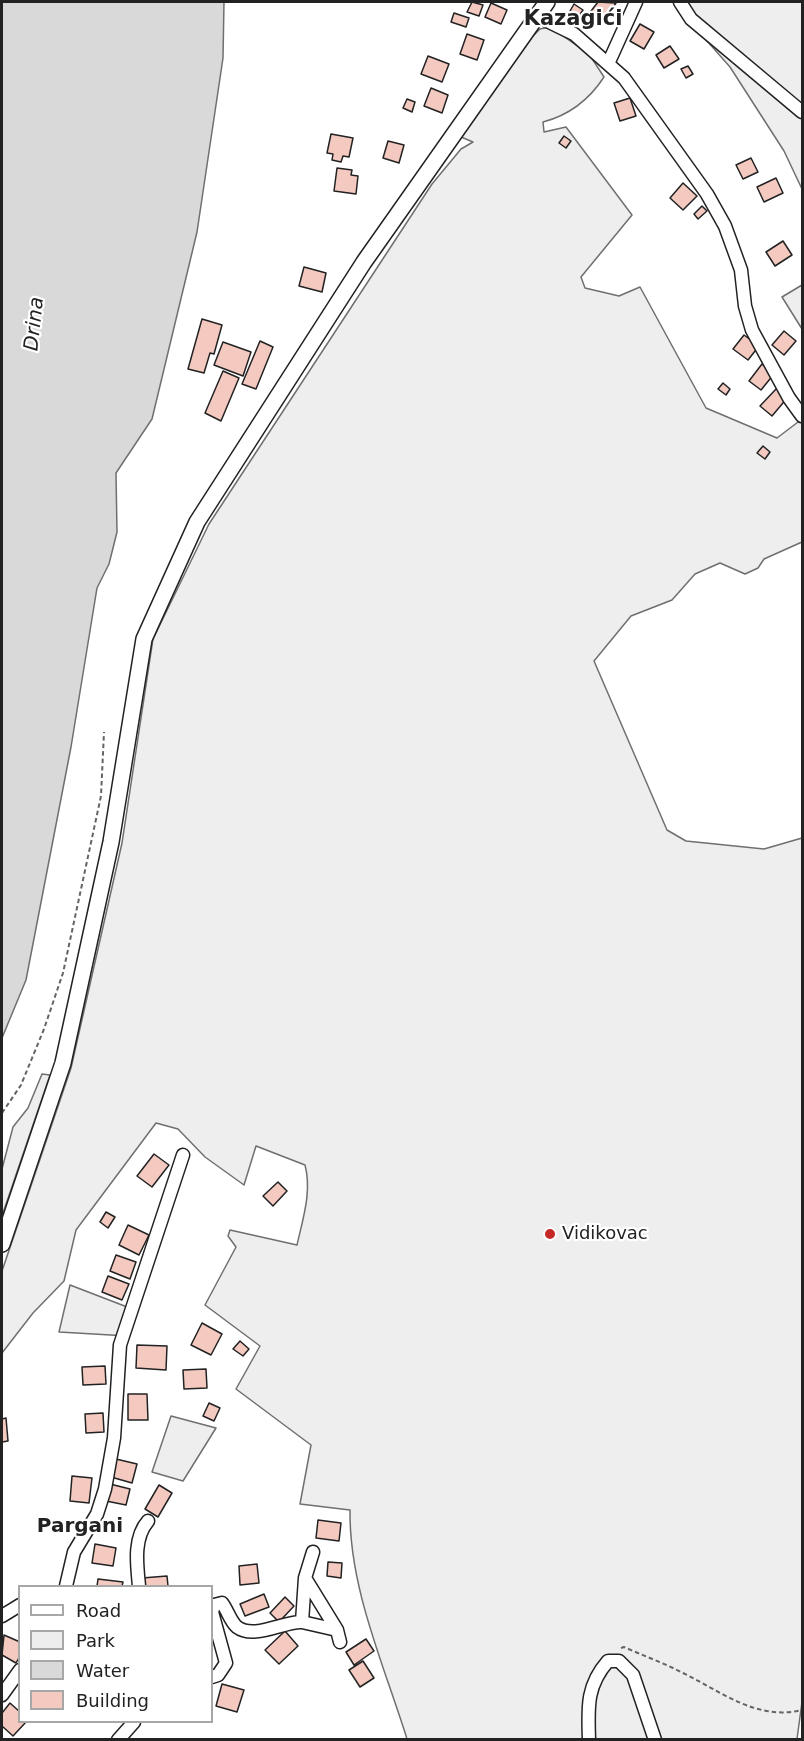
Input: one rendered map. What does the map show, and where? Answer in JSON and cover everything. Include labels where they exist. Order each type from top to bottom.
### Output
[{"type":"street","points":[[2,1244],[63,1063],[111,843],[144,639],[196,522],[364,262],[548,2]]},
{"type":"street","points":[[608,64],[634,5],[645,2]]},
{"type":"street","points":[[680,2],[691,19],[802,112]]},
{"type":"street","points":[[537,16],[574,34],[608,64],[634,92],[707,194],[725,226],[741,270],[752,330],[789,398],[802,416]]},
{"type":"street","points":[[66,1585],[74,1552],[97,1514],[105,1489],[114,1438],[120,1346],[183,1155]]},
{"type":"street","points":[[139,1585],[138,1540],[148,1521]]},
{"type":"street","points":[[302,1622],[305,1578],[312,1552]]},
{"type":"street","points":[[213,1610],[216,1602],[222,1603],[235,1626],[241,1630],[260,1630],[302,1622],[338,1636],[305,1578]]},
{"type":"street","points":[[2,1616],[18,1606]]},
{"type":"street","points":[[213,1616],[226,1663],[218,1675],[213,1677]]},
{"type":"street","points":[[589,1740],[588,1704],[596,1675],[608,1661],[619,1661],[633,1674],[655,1740]]},
{"type":"street","points":[[2,1695],[18,1673]]},
{"type":"street","points":[[118,1740],[133,1723]]},
{"type":"path","points":[[2,1113],[21,1085],[44,1029],[63,973],[101,796],[104,732]]},
{"type":"path","points":[[608,1661],[624,1647],[685,1674],[744,1706],[764,1713],[785,1714],[802,1710]]},
{"type":"green space","points":[[684,2],[802,2],[802,189],[784,151],[730,67],[700,33]]},
{"type":"green space","points":[[550,27],[589,54],[604,77],[578,106],[543,122],[544,132],[566,127],[632,215],[581,277],[585,288],[619,296],[640,287],[706,408],[777,438],[802,419],[802,542],[764,559],[758,568],[745,574],[720,563],[695,574],[672,600],[631,616],[594,661],[667,830],[686,841],[764,849],[802,838],[802,1702],[797,1739],[407,1739],[362,1597],[351,1539],[350,1510],[300,1504],[311,1445],[236,1389],[260,1346],[205,1305],[236,1247],[228,1236],[230,1230],[297,1245],[308,1185],[305,1165],[256,1146],[244,1185],[205,1157],[178,1129],[156,1123],[76,1230],[64,1281],[33,1313],[2,1353],[2,1271],[71,1068],[122,843],[153,639],[209,524],[432,184],[461,149],[473,142],[461,137],[532,37],[540,29]]},
{"type":"green space","points":[[802,285],[802,329],[782,297]]},
{"type":"green space","points":[[42,1074],[50,1075],[2,1216],[2,1169],[13,1127],[28,1108]]},
{"type":"green space","points":[[70,1285],[135,1310],[128,1336],[59,1332]]},
{"type":"green space","points":[[171,1416],[216,1428],[183,1481],[152,1472]]},
{"type":"water","name":"Drina","points":[[2,2],[224,2],[223,58],[197,232],[152,419],[116,473],[117,532],[109,564],[97,588],[71,747],[26,980],[2,1038]]},
{"type":"building","points":[[472,2],[483,5],[479,16],[467,12]]},
{"type":"building","points":[[598,2],[616,3],[605,20],[591,11]]},
{"type":"building","points":[[491,3],[507,10],[501,24],[485,17]]},
{"type":"building","points":[[574,4],[583,10],[579,16],[570,11]]},
{"type":"building","points":[[454,13],[469,18],[466,27],[451,22]]},
{"type":"building","points":[[640,24],[654,32],[644,49],[630,41]]},
{"type":"building","points":[[467,34],[484,40],[477,60],[460,54]]},
{"type":"building","points":[[670,46],[679,59],[664,68],[656,55]]},
{"type":"building","points":[[428,56],[449,64],[442,82],[421,74]]},
{"type":"building","points":[[688,66],[693,74],[686,78],[681,69]]},
{"type":"building","points":[[431,88],[448,95],[442,113],[424,106]]},
{"type":"building","points":[[630,98],[636,116],[620,121],[614,103]]},
{"type":"building","points":[[407,99],[415,102],[412,112],[403,108]]},
{"type":"building","points":[[331,134],[353,138],[349,157],[343,156],[341,162],[332,160],[333,154],[327,153]]},
{"type":"building","points":[[564,136],[571,141],[566,148],[559,143]]},
{"type":"building","points":[[388,141],[404,145],[399,163],[383,158]]},
{"type":"building","points":[[751,158],[758,172],[743,179],[736,165]]},
{"type":"building","points":[[337,168],[352,170],[351,175],[358,176],[356,194],[334,191]]},
{"type":"building","points":[[776,178],[783,193],[764,202],[757,187]]},
{"type":"building","points":[[683,183],[697,196],[683,210],[670,198]]},
{"type":"building","points":[[702,206],[707,211],[698,219],[694,214]]},
{"type":"building","points":[[783,241],[792,255],[775,266],[766,252]]},
{"type":"building","points":[[304,267],[326,273],[322,292],[299,286]]},
{"type":"building","points":[[202,319],[222,325],[214,354],[210,353],[204,373],[188,369]]},
{"type":"building","points":[[784,331],[796,341],[784,355],[772,345]]},
{"type":"building","points":[[744,335],[759,346],[748,360],[733,349]]},
{"type":"building","points":[[260,341],[273,347],[256,389],[242,384]]},
{"type":"building","points":[[223,342],[251,352],[243,376],[214,365]]},
{"type":"building","points":[[762,364],[774,374],[761,390],[749,381]]},
{"type":"building","points":[[223,371],[239,378],[221,421],[205,413]]},
{"type":"building","points":[[723,383],[730,389],[726,395],[718,389]]},
{"type":"building","points":[[777,388],[788,397],[772,416],[760,406]]},
{"type":"building","points":[[763,446],[770,452],[765,459],[757,453]]},
{"type":"building","points":[[154,1154],[169,1165],[152,1187],[137,1176]]},
{"type":"building","points":[[278,1182],[287,1191],[273,1206],[263,1196]]},
{"type":"building","points":[[106,1212],[115,1217],[108,1228],[100,1222]]},
{"type":"building","points":[[128,1225],[149,1235],[139,1255],[119,1245]]},
{"type":"building","points":[[116,1255],[136,1262],[130,1279],[110,1271]]},
{"type":"building","points":[[108,1276],[129,1284],[122,1300],[102,1292]]},
{"type":"building","points":[[202,1323],[222,1334],[211,1355],[191,1345]]},
{"type":"building","points":[[240,1341],[249,1349],[243,1356],[233,1349]]},
{"type":"building","points":[[137,1345],[167,1346],[166,1370],[136,1368]]},
{"type":"building","points":[[105,1366],[106,1384],[83,1385],[82,1367]]},
{"type":"building","points":[[206,1369],[207,1388],[184,1389],[183,1370]]},
{"type":"building","points":[[128,1394],[147,1394],[148,1420],[128,1420]]},
{"type":"building","points":[[209,1403],[220,1408],[214,1421],[203,1416]]},
{"type":"building","points":[[103,1413],[104,1432],[86,1433],[85,1414]]},
{"type":"building","points":[[6,1418],[8,1441],[2,1442],[2,1419]]},
{"type":"building","points":[[116,1459],[137,1464],[132,1483],[111,1477]]},
{"type":"building","points":[[72,1476],[92,1478],[89,1503],[70,1501]]},
{"type":"building","points":[[110,1484],[130,1489],[126,1505],[106,1501]]},
{"type":"building","points":[[159,1485],[172,1493],[158,1517],[145,1509]]},
{"type":"building","points":[[318,1520],[341,1523],[339,1541],[316,1538]]},
{"type":"building","points":[[95,1544],[116,1548],[113,1566],[92,1563]]},
{"type":"building","points":[[328,1562],[342,1563],[341,1578],[327,1576]]},
{"type":"building","points":[[257,1564],[259,1583],[240,1585],[239,1566]]},
{"type":"building","points":[[167,1576],[168,1585],[143,1585],[142,1578]]},
{"type":"building","points":[[98,1579],[123,1582],[122,1585],[97,1585]]},
{"type":"building","points":[[264,1594],[269,1607],[245,1616],[240,1604]]},
{"type":"building","points":[[285,1597],[294,1606],[279,1622],[270,1613]]},
{"type":"building","points":[[285,1631],[298,1646],[279,1664],[265,1650]]},
{"type":"building","points":[[4,1635],[18,1641],[16,1663],[2,1655]]},
{"type":"building","points":[[366,1639],[374,1651],[354,1665],[346,1652]]},
{"type":"building","points":[[363,1661],[374,1678],[360,1687],[349,1670]]},
{"type":"building","points":[[222,1684],[244,1690],[237,1712],[216,1706]]},
{"type":"building","points":[[10,1703],[18,1710],[18,1723],[25,1723],[13,1736],[2,1726],[2,1713]]},
{"type":"place","name":"Vidikovac","points":[[550,1234]]},
{"type":"district","name":"Kazagići","points":[[573,20]]},
{"type":"district","name":"Pargani","points":[[80,1527]]}]
